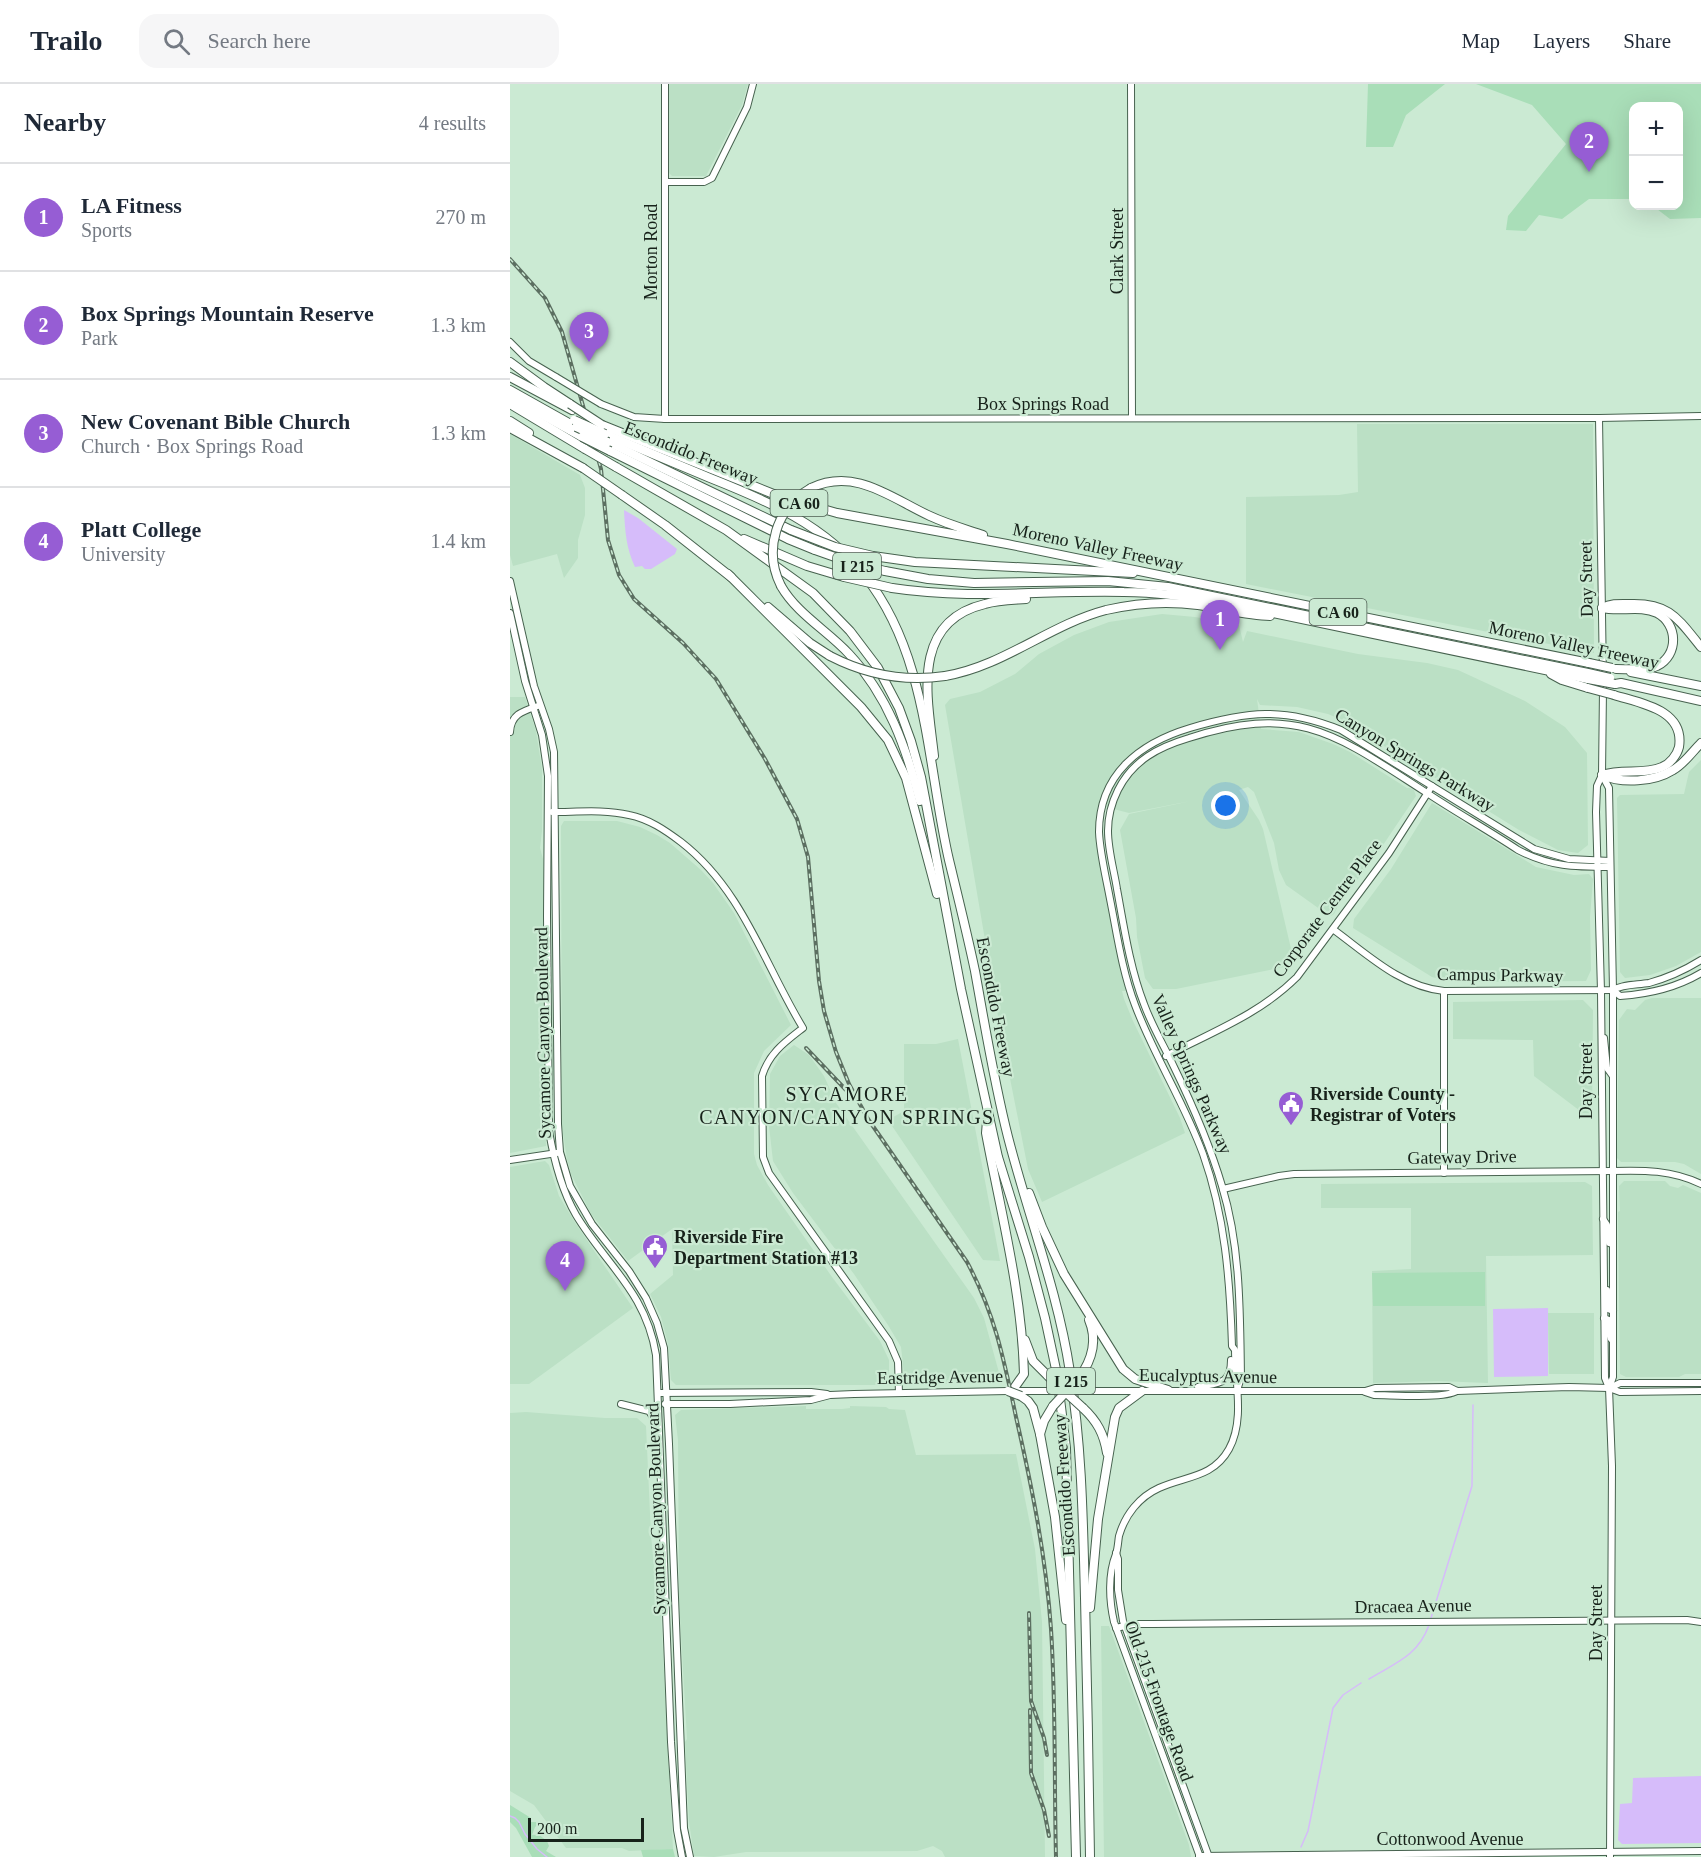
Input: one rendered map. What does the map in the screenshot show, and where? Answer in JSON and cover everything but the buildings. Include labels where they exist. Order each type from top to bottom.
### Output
[{"type":"highway","points":[[510,362],[571,407]]},
{"type":"highway","points":[[510,377],[571,407]]},
{"type":"highway","name":"Escondido Freeway","points":[[510,388],[575,424],[606,438],[778,506],[819,532],[844,552],[879,594],[906,650],[920,704],[944,835],[974,967],[992,1068],[1009,1140],[1053,1294],[1070,1368],[1080,1448],[1090,1857]]},
{"type":"highway","points":[[510,397],[582,437],[788,539],[849,562],[928,579],[974,583],[1108,581],[1168,587],[1588,676]]},
{"type":"highway","name":"Escondido Freeway","points":[[510,404],[726,530],[813,593],[850,631],[878,668],[899,708],[921,777],[961,989],[998,1157],[1042,1307],[1057,1374],[1066,1448],[1076,1857]]},
{"type":"highway","name":"Moreno Valley Freeway","points":[[571,407],[602,425],[739,481],[805,505],[837,513],[1167,576],[1701,686]]},
{"type":"highway","points":[[510,421],[562,456]]},
{"type":"highway","points":[[510,428],[583,468],[665,525],[810,643],[830,656],[861,670],[911,679],[945,676],[976,669],[1075,620],[1125,607],[1184,604],[1259,616],[1283,616]]},
{"type":"highway","points":[[606,438],[791,530],[835,547],[873,556],[915,562],[1167,576]]},
{"type":"highway","points":[[934,855],[909,759],[889,712],[870,679],[850,654],[794,604],[781,586],[773,562],[775,533],[788,507],[811,488],[837,480],[863,483],[941,520],[1007,544]]},
{"type":"highway","name":"Moreno Valley Freeway","points":[[726,530],[773,553],[807,566],[892,588],[963,595],[1125,592],[1167,594],[1220,602],[1701,701]]},
{"type":"highway","points":[[728,574],[878,725],[898,757],[921,828],[961,989]]},
{"type":"highway","points":[[944,835],[926,684],[933,645],[951,622],[970,609],[996,602],[1051,594]]},
{"type":"highway","points":[[1602,608],[1611,604],[1645,604],[1661,607],[1673,615],[1701,647]]},
{"type":"highway","points":[[1602,608],[1652,611],[1668,622],[1673,635],[1670,654],[1659,665],[1645,669],[1614,668]]},
{"type":"highway","points":[[1545,670],[1562,680],[1666,713],[1676,727],[1679,746],[1675,756],[1664,767],[1614,771],[1602,775]]},
{"type":"highway","points":[[1602,775],[1614,780],[1660,776],[1678,767],[1701,743]]},
{"type":"highway","points":[[988,1113],[986,1133],[1014,1273],[1021,1324],[1024,1374],[1013,1391],[1028,1401],[1033,1408],[1040,1434],[1055,1517],[1071,1682]]},
{"type":"highway","points":[[1009,1140],[1042,1227],[1083,1305],[1127,1373],[1136,1379],[1168,1390]]},
{"type":"highway","points":[[1040,1434],[1044,1421],[1053,1406],[1088,1365],[1093,1347],[1092,1327],[1083,1305]]},
{"type":"highway","points":[[1021,1324],[1033,1361],[1095,1419],[1101,1431],[1107,1457]]},
{"type":"highway","points":[[1086,1629],[1090,1613],[1098,1519],[1107,1457],[1119,1408],[1142,1390]]},
{"type":"street","name":"Morton Road","points":[[665,84],[666,419]]},
{"type":"street","points":[[666,182],[704,182],[712,178],[747,107],[753,84]]},
{"type":"street","name":"Clark Street","points":[[1131,84],[1132,418]]},
{"type":"street","name":"Box Springs Road","points":[[510,342],[529,360],[601,404],[634,417],[666,419],[1701,416]]},
{"type":"street","name":"Day Street","points":[[1599,418],[1602,775],[1609,788],[1612,990],[1613,1377],[1609,1388]]},
{"type":"street","name":"Sycamore Canyon Boulevard","points":[[510,580],[538,706],[552,812],[560,1152],[570,1186],[582,1210],[645,1298],[661,1334],[666,1363],[683,1809],[685,1838],[690,1857]]},
{"type":"street","name":"Sycamore Canyon Boulevard","points":[[510,613],[525,681],[538,706]]},
{"type":"street","points":[[510,732],[517,714],[538,706]]},
{"type":"street","name":"Canyon Springs Parkway","points":[[1134,755],[1161,738],[1214,721],[1250,714],[1281,714],[1320,722],[1341,730],[1534,849],[1561,858],[1598,864]]},
{"type":"street","name":"Canyon Springs Parkway","points":[[1141,760],[1173,743],[1215,729],[1272,722],[1311,728],[1343,741],[1538,860],[1571,867],[1610,864]]},
{"type":"street","name":"Valley Springs Parkway","points":[[1134,755],[1126,762],[1108,790],[1100,820],[1100,839],[1131,994],[1142,1022],[1190,1120],[1212,1182],[1228,1260],[1232,1346],[1237,1390]]},
{"type":"street","name":"Valley Springs Parkway","points":[[1141,760],[1125,777],[1114,798],[1109,822],[1109,845],[1139,992],[1204,1133],[1223,1189],[1236,1257],[1239,1289],[1241,1378],[1237,1390]]},
{"type":"street","name":"Day Street","points":[[1602,775],[1596,786],[1601,991],[1605,1378],[1609,1388],[1612,1466],[1610,1855]]},
{"type":"street","name":"Corporate Centre Place","points":[[1161,1059],[1255,1012],[1297,977],[1389,853],[1432,786]]},
{"type":"street","points":[[552,812],[622,813],[655,824],[700,858],[723,883],[742,911],[803,1028],[774,1051],[765,1065],[762,1076],[763,1157],[769,1173],[889,1341],[898,1362],[898,1393]]},
{"type":"street","name":"Sycamore Canyon Boulevard","points":[[552,812],[547,916],[549,1131],[561,1185],[572,1207],[633,1292],[648,1324],[656,1355],[671,1742],[677,1830],[682,1857]]},
{"type":"street","name":"Campus Parkway","points":[[1334,930],[1399,977],[1423,988],[1444,991],[1612,990],[1620,986],[1644,984],[1662,979],[1701,960]]},
{"type":"street","name":"Campus Parkway","points":[[1612,990],[1620,996],[1651,993],[1680,984],[1701,973]]},
{"type":"street","points":[[1444,991],[1444,1173]]},
{"type":"street","points":[[1601,1029],[1606,1046],[1607,1068],[1612,1075]]},
{"type":"street","points":[[510,1160],[560,1152]]},
{"type":"street","name":"Gateway Drive","points":[[1223,1189],[1294,1174],[1665,1171],[1701,1184]]},
{"type":"street","points":[[1603,1219],[1607,1225],[1609,1242],[1612,1244]]},
{"type":"street","points":[[608,1258],[620,1267],[625,1267]]},
{"type":"street","points":[[1604,1281],[1608,1293],[1608,1309],[1613,1311]]},
{"type":"street","points":[[1604,1318],[1609,1320],[1609,1333],[1613,1342]]},
{"type":"street","points":[[1179,1390],[1221,1383],[1226,1380],[1231,1370],[1232,1346]]},
{"type":"street","name":"Eucalyptus Avenue","points":[[1609,1388],[1620,1383],[1686,1383],[1701,1387]]},
{"type":"street","points":[[1647,1391],[1663,1387],[1682,1387],[1686,1383]]},
{"type":"street","name":"Eucalyptus Avenue","points":[[1050,1391],[1365,1391],[1374,1395],[1439,1395],[1457,1391],[1569,1387],[1609,1388],[1620,1392],[1692,1391],[1701,1387]]},
{"type":"street","name":"Old 215 Frontage Road","points":[[1200,1856],[1116,1628],[1110,1599],[1113,1559],[1123,1525],[1140,1501],[1159,1487],[1210,1470],[1225,1455],[1236,1433],[1237,1390]]},
{"type":"street","name":"Eastridge Avenue","points":[[658,1404],[805,1400],[830,1395],[1050,1391]]},
{"type":"street","name":"Eastridge Avenue","points":[[658,1393],[811,1392],[830,1395]]},
{"type":"street","points":[[621,1404],[649,1411],[659,1427]]},
{"type":"street","name":"Old 215 Frontage Road","points":[[1116,1553],[1119,1602],[1125,1625],[1209,1856]]},
{"type":"street","name":"Dracaea Avenue","points":[[1116,1628],[1125,1625],[1611,1620],[1701,1622]]},
{"type":"street","name":"Cottonwood Avenue","points":[[1200,1856],[1610,1855],[1701,1851]]},
{"type":"shaded area","points":[[669,84],[748,84],[742,105],[706,176],[672,176],[669,173]]},
{"type":"shaded area","points":[[1368,84],[1445,84],[1406,115],[1393,147],[1366,147]]},
{"type":"shaded area","points":[[1476,84],[1701,84],[1701,218],[1670,219],[1658,210],[1683,210],[1683,102],[1629,102],[1629,199],[1589,199],[1562,219],[1539,215],[1526,231],[1506,230],[1508,216],[1566,144],[1532,105]]},
{"type":"shaded area","points":[[1357,424],[1593,424],[1594,653],[1246,584],[1246,497],[1339,495],[1358,492]]},
{"type":"shaded area","points":[[510,434],[580,475],[585,488],[585,515],[578,540],[578,558],[564,578],[557,554],[513,566],[510,555]]},
{"type":"shaded area","points":[[624,510],[638,518],[677,549],[675,554],[651,569],[645,569],[642,566],[635,567],[628,546]]},
{"type":"shaded area","points":[[1162,614],[1239,625],[1243,642],[1247,631],[1358,654],[1427,663],[1458,670],[1525,701],[1565,727],[1587,753],[1588,845],[1578,853],[1558,850],[1519,830],[1342,720],[1328,714],[1297,707],[1260,705],[1257,699],[1261,729],[1299,732],[1333,744],[1414,790],[1416,796],[1331,916],[1286,885],[1279,870],[1274,843],[1254,792],[1248,787],[1239,790],[1263,829],[1292,953],[1284,967],[1176,989],[1153,989],[1145,978],[1120,830],[1129,814],[1191,801],[1129,813],[1098,805],[1096,843],[1126,991],[1122,991],[1124,999],[1185,1133],[1042,1202],[1028,1169],[1000,1028],[945,705],[950,699],[980,692],[1015,674],[1039,654],[1074,635],[1109,622]]},
{"type":"shaded area","points":[[510,697],[525,697],[536,731],[542,769],[540,848],[543,859],[543,933],[541,951],[543,952],[546,1146],[510,1153]]},
{"type":"shaded area","points":[[1701,760],[1701,952],[1676,966],[1650,975],[1625,978],[1620,972],[1617,798],[1620,795],[1684,794],[1689,772]]},
{"type":"shaded area","points":[[1432,803],[1536,867],[1574,875],[1589,874],[1593,879],[1590,917],[1591,970],[1586,981],[1452,982],[1432,977],[1353,928],[1354,919],[1391,869]]},
{"type":"shaded area","points":[[564,821],[617,821],[640,827],[657,835],[670,843],[701,870],[734,913],[791,1025],[764,1051],[754,1073],[754,1154],[757,1165],[768,1185],[832,1277],[880,1341],[889,1360],[889,1383],[886,1385],[676,1385],[671,1380],[668,1344],[661,1317],[650,1294],[673,1275],[672,1229],[628,1261],[591,1214],[571,1174],[567,1159],[562,1127],[561,826]]},
{"type":"shaded area","points":[[1701,998],[1701,1174],[1684,1164],[1675,1162],[1621,1162],[1617,1158],[1619,1020],[1627,1009],[1635,1010],[1645,1000]]},
{"type":"shaded area","points":[[1583,1000],[1593,1010],[1592,1120],[1534,1076],[1533,1040],[1453,1039],[1453,1002]]},
{"type":"shaded area","points":[[958,1039],[1000,1261],[983,1260],[888,1120],[904,1111],[904,1044],[936,1044]]},
{"type":"shaded area","points":[[794,1045],[809,1055],[824,1076],[836,1103],[974,1298],[984,1318],[1001,1380],[908,1385],[905,1382],[901,1347],[888,1325],[854,1274],[793,1193],[773,1161],[769,1126],[770,1074],[780,1056]]},
{"type":"shaded area","points":[[545,1161],[549,1165],[559,1196],[633,1308],[529,1384],[510,1384],[510,1167]]},
{"type":"shaded area","points":[[1624,1181],[1665,1181],[1670,1186],[1678,1188],[1683,1185],[1701,1193],[1701,1374],[1685,1374],[1679,1377],[1626,1377],[1620,1374],[1618,1212],[1620,1211],[1619,1186]]},
{"type":"shaded area","points":[[1585,1182],[1592,1186],[1593,1255],[1486,1256],[1488,1383],[1438,1381],[1373,1383],[1372,1271],[1411,1269],[1411,1208],[1321,1208],[1321,1184]]},
{"type":"shaded area","points":[[1485,1272],[1485,1306],[1373,1306],[1372,1273]]},
{"type":"shaded area","points":[[1548,1308],[1548,1376],[1494,1377],[1493,1309]]},
{"type":"shaded area","points":[[1548,1313],[1594,1313],[1594,1374],[1549,1374]]},
{"type":"shaded area","points":[[806,1406],[806,1409],[842,1409],[850,1408],[850,1406],[905,1410],[916,1455],[1016,1454],[1035,1549],[1042,1622],[1045,1857],[945,1857],[942,1851],[933,1846],[917,1851],[746,1852],[714,1857],[694,1856],[689,1822],[685,1742],[687,1739],[679,1600],[678,1440],[675,1415],[681,1410]]},
{"type":"shaded area","points":[[510,1413],[637,1418],[646,1426],[651,1535],[661,1615],[673,1849],[629,1851],[622,1848],[566,1848],[534,1805],[510,1791]]},
{"type":"shaded area","points":[[1101,1626],[1109,1626],[1189,1845],[1191,1857],[1104,1857]]},
{"type":"shaded area","points":[[1701,1776],[1701,1843],[1622,1844],[1618,1840],[1620,1804],[1632,1803],[1633,1778]]},
{"type":"shaded area","points":[[510,1805],[531,1818],[531,1822],[541,1822],[535,1827],[532,1835],[538,1834],[547,1841],[549,1846],[546,1851],[556,1857],[532,1857],[516,1828],[510,1822]]},
{"type":"shaded area","points":[[673,1849],[675,1857],[643,1857],[641,1850]]},
{"type":"waterway","points":[[1431,1618],[1472,1486],[1473,1405]]},
{"type":"waterway","points":[[1369,1679],[1405,1658],[1419,1644],[1429,1625]]},
{"type":"waterway","points":[[1301,1847],[1308,1831],[1333,1708],[1343,1695],[1361,1683]]},
{"type":"waterway","points":[[510,1816],[519,1822],[525,1834],[547,1857]]},
{"type":"railway","points":[[510,259],[545,298],[562,332],[601,469],[608,540],[619,575],[634,599],[683,643],[716,679],[765,759],[797,819],[808,857],[819,981],[824,1011],[836,1052],[849,1084],[868,1119],[967,1262],[992,1319],[1003,1357],[1028,1470],[1046,1575],[1053,1658],[1056,1857]]},
{"type":"railway","points":[[806,1048],[846,1090]]},
{"type":"railway","points":[[1029,1613],[1031,1701],[1044,1738],[1047,1755]]},
{"type":"railway","points":[[1030,1710],[1031,1773],[1044,1810],[1049,1836]]},
{"type":"place","name":"Box Springs Mountain Reserve","points":[[1589,172]]},
{"type":"place","name":"New Covenant Bible Church","points":[[589,362]]},
{"type":"place","name":"LA Fitness","points":[[1220,650]]},
{"type":"place","name":"Riverside County - Registrar of Voters","points":[[1291,1127]]},
{"type":"place","name":"Riverside Fire Department Station #13","points":[[655,1270]]},
{"type":"place","name":"Platt College","points":[[565,1291]]},
{"type":"district","name":"SYCAMORE CANYON/CANYON SPRINGS","points":[[847,1106]]}]
